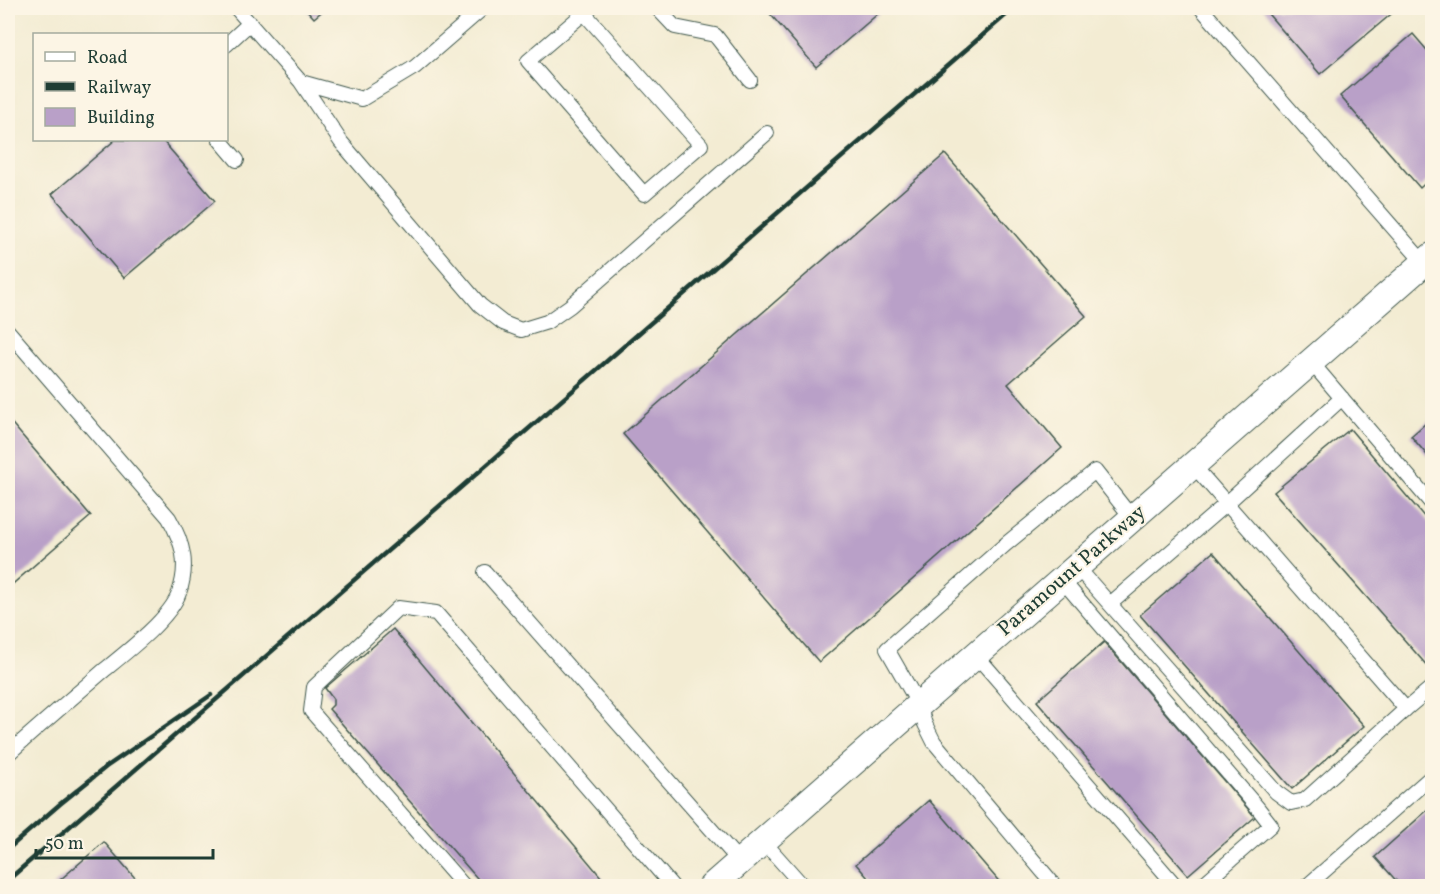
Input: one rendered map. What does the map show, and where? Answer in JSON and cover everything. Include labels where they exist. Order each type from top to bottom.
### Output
[{"type":"street","name":"Paramount Parkway","points":[[711,886],[1429,259]]},
{"type":"lane","points":[[236,8],[301,82],[341,142],[480,305],[503,323],[521,330],[547,322],[570,306],[767,133]]},
{"type":"lane","points":[[301,82],[362,99],[415,67],[483,8]]},
{"type":"lane","points":[[657,8],[675,27],[715,34],[750,80]]},
{"type":"lane","points":[[1201,8],[1429,259]]},
{"type":"lane","points":[[587,10],[701,145],[644,194],[528,61],[587,10]]},
{"type":"lane","points":[[228,43],[250,23]]},
{"type":"lane","points":[[220,141],[237,160]]},
{"type":"lane","points":[[8,331],[169,518],[178,534],[184,565],[179,593],[165,615],[8,754]]},
{"type":"lane","points":[[1311,362],[1432,504]]},
{"type":"lane","points":[[1110,604],[1226,504],[1342,398]]},
{"type":"lane","points":[[1193,465],[1406,709]]},
{"type":"lane","points":[[1055,886],[934,742],[924,724],[919,705],[887,649],[1006,544],[1095,471],[1132,518]]},
{"type":"lane","points":[[485,572],[740,862]]},
{"type":"lane","points":[[1069,573],[1110,604],[1276,792],[1291,803],[1305,800],[1432,687]]},
{"type":"lane","points":[[1069,573],[1271,825],[1202,886]]},
{"type":"lane","points":[[464,886],[311,711],[314,687],[398,608],[436,613],[672,886]]},
{"type":"lane","points":[[976,655],[1176,886]]},
{"type":"lane","points":[[1307,886],[1432,776]]},
{"type":"lane","points":[[763,841],[803,886]]},
{"type":"building","points":[[305,8],[326,8],[314,18]]},
{"type":"building","points":[[765,8],[876,8],[880,12],[816,67]]},
{"type":"building","points":[[1263,8],[1394,8],[1396,10],[1320,74]]},
{"type":"building","points":[[1413,34],[1432,56],[1432,177],[1420,188],[1340,96]]},
{"type":"building","points":[[114,141],[163,141],[215,201],[124,278],[52,194]]},
{"type":"building","points":[[945,154],[1086,316],[1008,384],[1062,448],[819,662],[623,434]]},
{"type":"building","points":[[1432,418],[1432,461],[1411,436]]},
{"type":"building","points":[[8,419],[91,516],[8,588]]},
{"type":"building","points":[[1350,429],[1432,526],[1432,666],[1430,669],[1274,492]]},
{"type":"building","points":[[1213,552],[1364,726],[1292,789],[1140,615]]},
{"type":"building","points":[[393,629],[607,884],[604,886],[484,886],[329,709],[333,705],[333,699],[325,688]]},
{"type":"building","points":[[1104,642],[1255,817],[1188,875],[1037,701]]},
{"type":"building","points":[[929,800],[1003,886],[875,886],[856,864]]},
{"type":"building","points":[[1432,806],[1432,886],[1401,886],[1375,857]]},
{"type":"building","points":[[104,842],[142,886],[53,886]]},
{"type":"railway","points":[[8,880],[1014,8]]},
{"type":"railway","points":[[8,849],[106,767],[211,695]]}]
